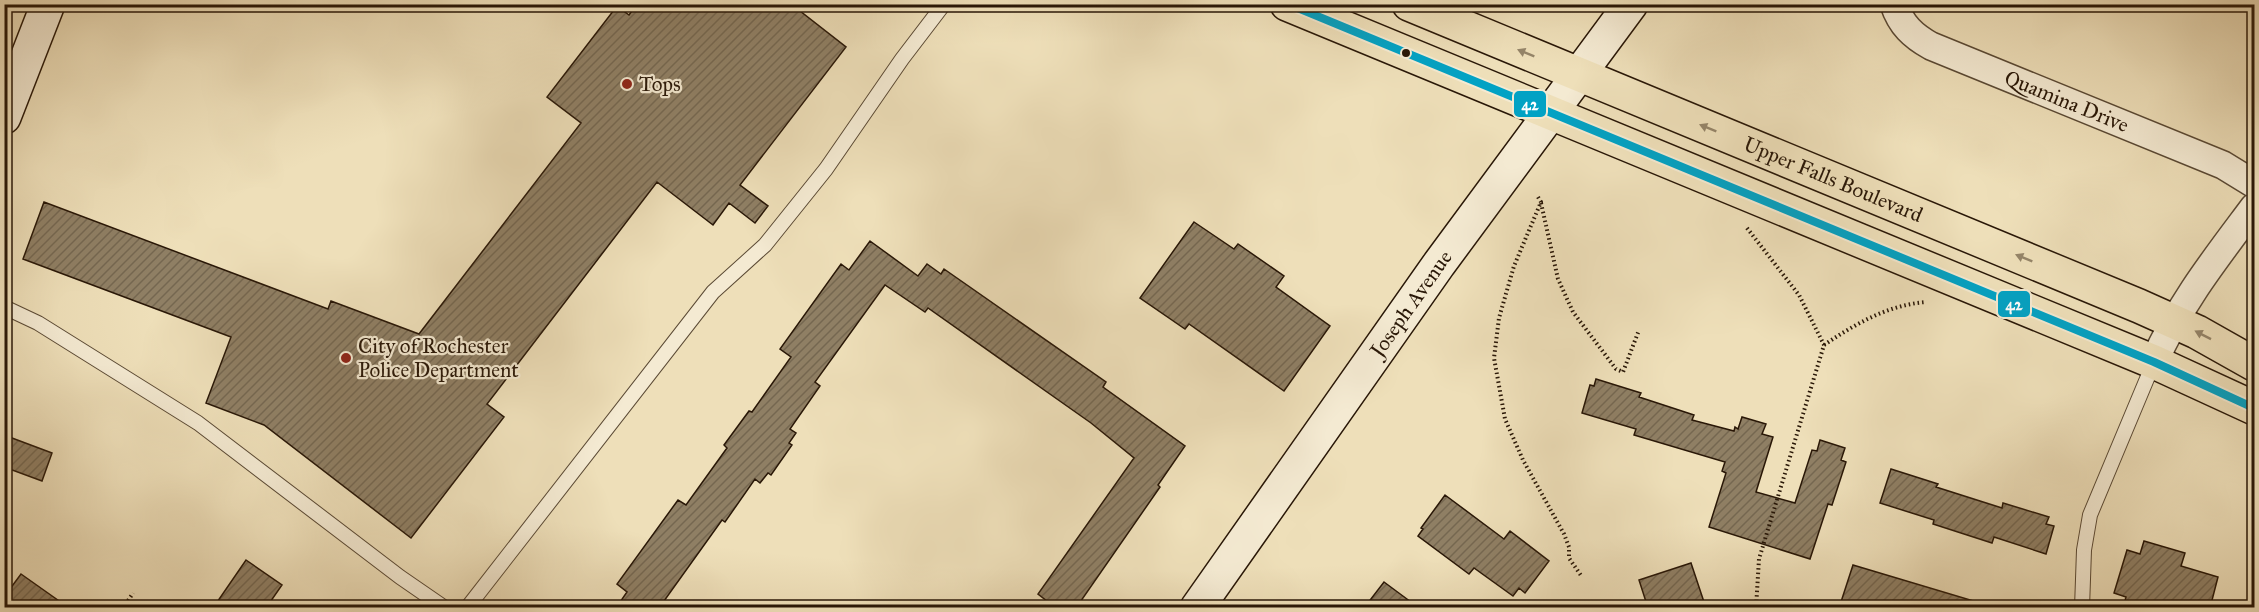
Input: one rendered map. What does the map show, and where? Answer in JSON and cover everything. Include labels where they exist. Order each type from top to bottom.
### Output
[{"type":"main road","points":[[4,117],[48,4]]},
{"type":"main road","points":[[1287,4],[2154,362],[2254,408]]},
{"type":"main road","name":"Upper Falls Boulevard","points":[[1408,4],[2173,321],[2254,364]]},
{"type":"main road","name":"Joseph Avenue","points":[[1197,608],[1439,264],[1631,4]]},
{"type":"street","name":"Quamina Drive","points":[[1894,4],[1901,22],[1907,29],[1931,46],[2223,165],[2254,184]]},
{"type":"street","points":[[2154,362],[2173,321],[2198,281],[2254,207]]},
{"type":"lane","points":[[467,608],[713,292],[765,245],[826,169],[902,59],[944,4]]},
{"type":"lane","points":[[4,307],[38,323],[198,423],[400,577],[445,608]]},
{"type":"lane","points":[[2082,608],[2084,550],[2090,515],[2154,362]]},
{"type":"path","points":[[1538,197],[1550,248],[1562,287],[1573,312],[1616,369],[1623,372],[1639,330]]},
{"type":"path","points":[[1541,202],[1514,266],[1499,318],[1494,358],[1505,419],[1523,460],[1564,534],[1569,548],[1569,558],[1582,577]]},
{"type":"path","points":[[1740,220],[1799,294],[1824,345]]},
{"type":"path","points":[[1756,608],[1759,559],[1824,345],[1859,323],[1893,308],[1936,301]]},
{"type":"path","points":[[123,608],[134,593]]},
{"type":"building","points":[[637,4],[791,4],[846,47],[740,185],[768,206],[755,223],[729,203],[713,225],[657,182],[487,404],[504,417],[411,538],[264,425],[206,403],[231,337],[23,259],[44,202],[328,309],[331,301],[419,334],[581,123],[547,97],[617,6],[629,15]]},
{"type":"building","points":[[1194,222],[1234,249],[1238,244],[1284,276],[1276,287],[1330,326],[1284,391],[1189,324],[1185,329],[1140,298]]},
{"type":"building","points":[[870,241],[918,276],[927,264],[941,274],[944,269],[1106,382],[1103,387],[1185,446],[1158,485],[1160,487],[1076,608],[1056,608],[1038,594],[1134,458],[1091,423],[928,308],[925,312],[885,285],[815,382],[820,386],[790,429],[796,433],[789,443],[792,445],[771,475],[768,473],[760,483],[755,479],[725,522],[722,520],[659,608],[616,608],[627,592],[617,584],[678,500],[686,505],[727,448],[724,445],[749,411],[752,412],[791,357],[780,349],[841,264],[849,270]]},
{"type":"building","points":[[1596,379],[1641,393],[1639,397],[1694,415],[1692,420],[1734,431],[1735,427],[1738,429],[1742,417],[1766,424],[1762,434],[1773,437],[1756,492],[1795,503],[1812,450],[1817,451],[1820,440],[1845,448],[1841,460],[1846,462],[1832,505],[1828,504],[1810,559],[1709,527],[1726,473],[1722,471],[1725,462],[1634,435],[1636,429],[1582,413],[1590,385],[1594,386]]},
{"type":"building","points":[[4,435],[52,453],[42,481],[4,467]]},
{"type":"building","points":[[1891,469],[1938,484],[1936,487],[2002,508],[2003,503],[2049,517],[2046,524],[2054,526],[2046,554],[1994,537],[1992,543],[1933,524],[1934,520],[1880,503]]},
{"type":"building","points":[[1445,495],[1504,539],[1510,531],[1549,561],[1525,593],[1519,588],[1513,596],[1474,568],[1469,574],[1418,536],[1423,529],[1421,528]]},
{"type":"building","points":[[2144,541],[2185,553],[2181,566],[2218,577],[2210,608],[2123,608],[2126,597],[2114,593],[2127,550],[2140,554]]},
{"type":"building","points":[[246,560],[282,585],[266,608],[213,608]]},
{"type":"building","points":[[1691,563],[1706,608],[1648,608],[1639,580]]},
{"type":"building","points":[[1853,565],[1977,602],[1976,608],[1839,608]]},
{"type":"building","points":[[21,574],[69,608],[4,608],[4,597]]},
{"type":"building","points":[[1384,582],[1419,608],[1364,608]]},
{"type":"transit line","name":"42","points":[[1288,4],[2154,362],[2254,408]]},
{"type":"place","name":"Tops","points":[[627,84]]},
{"type":"place","name":"City of Rochester Police Department","points":[[346,358]]}]
